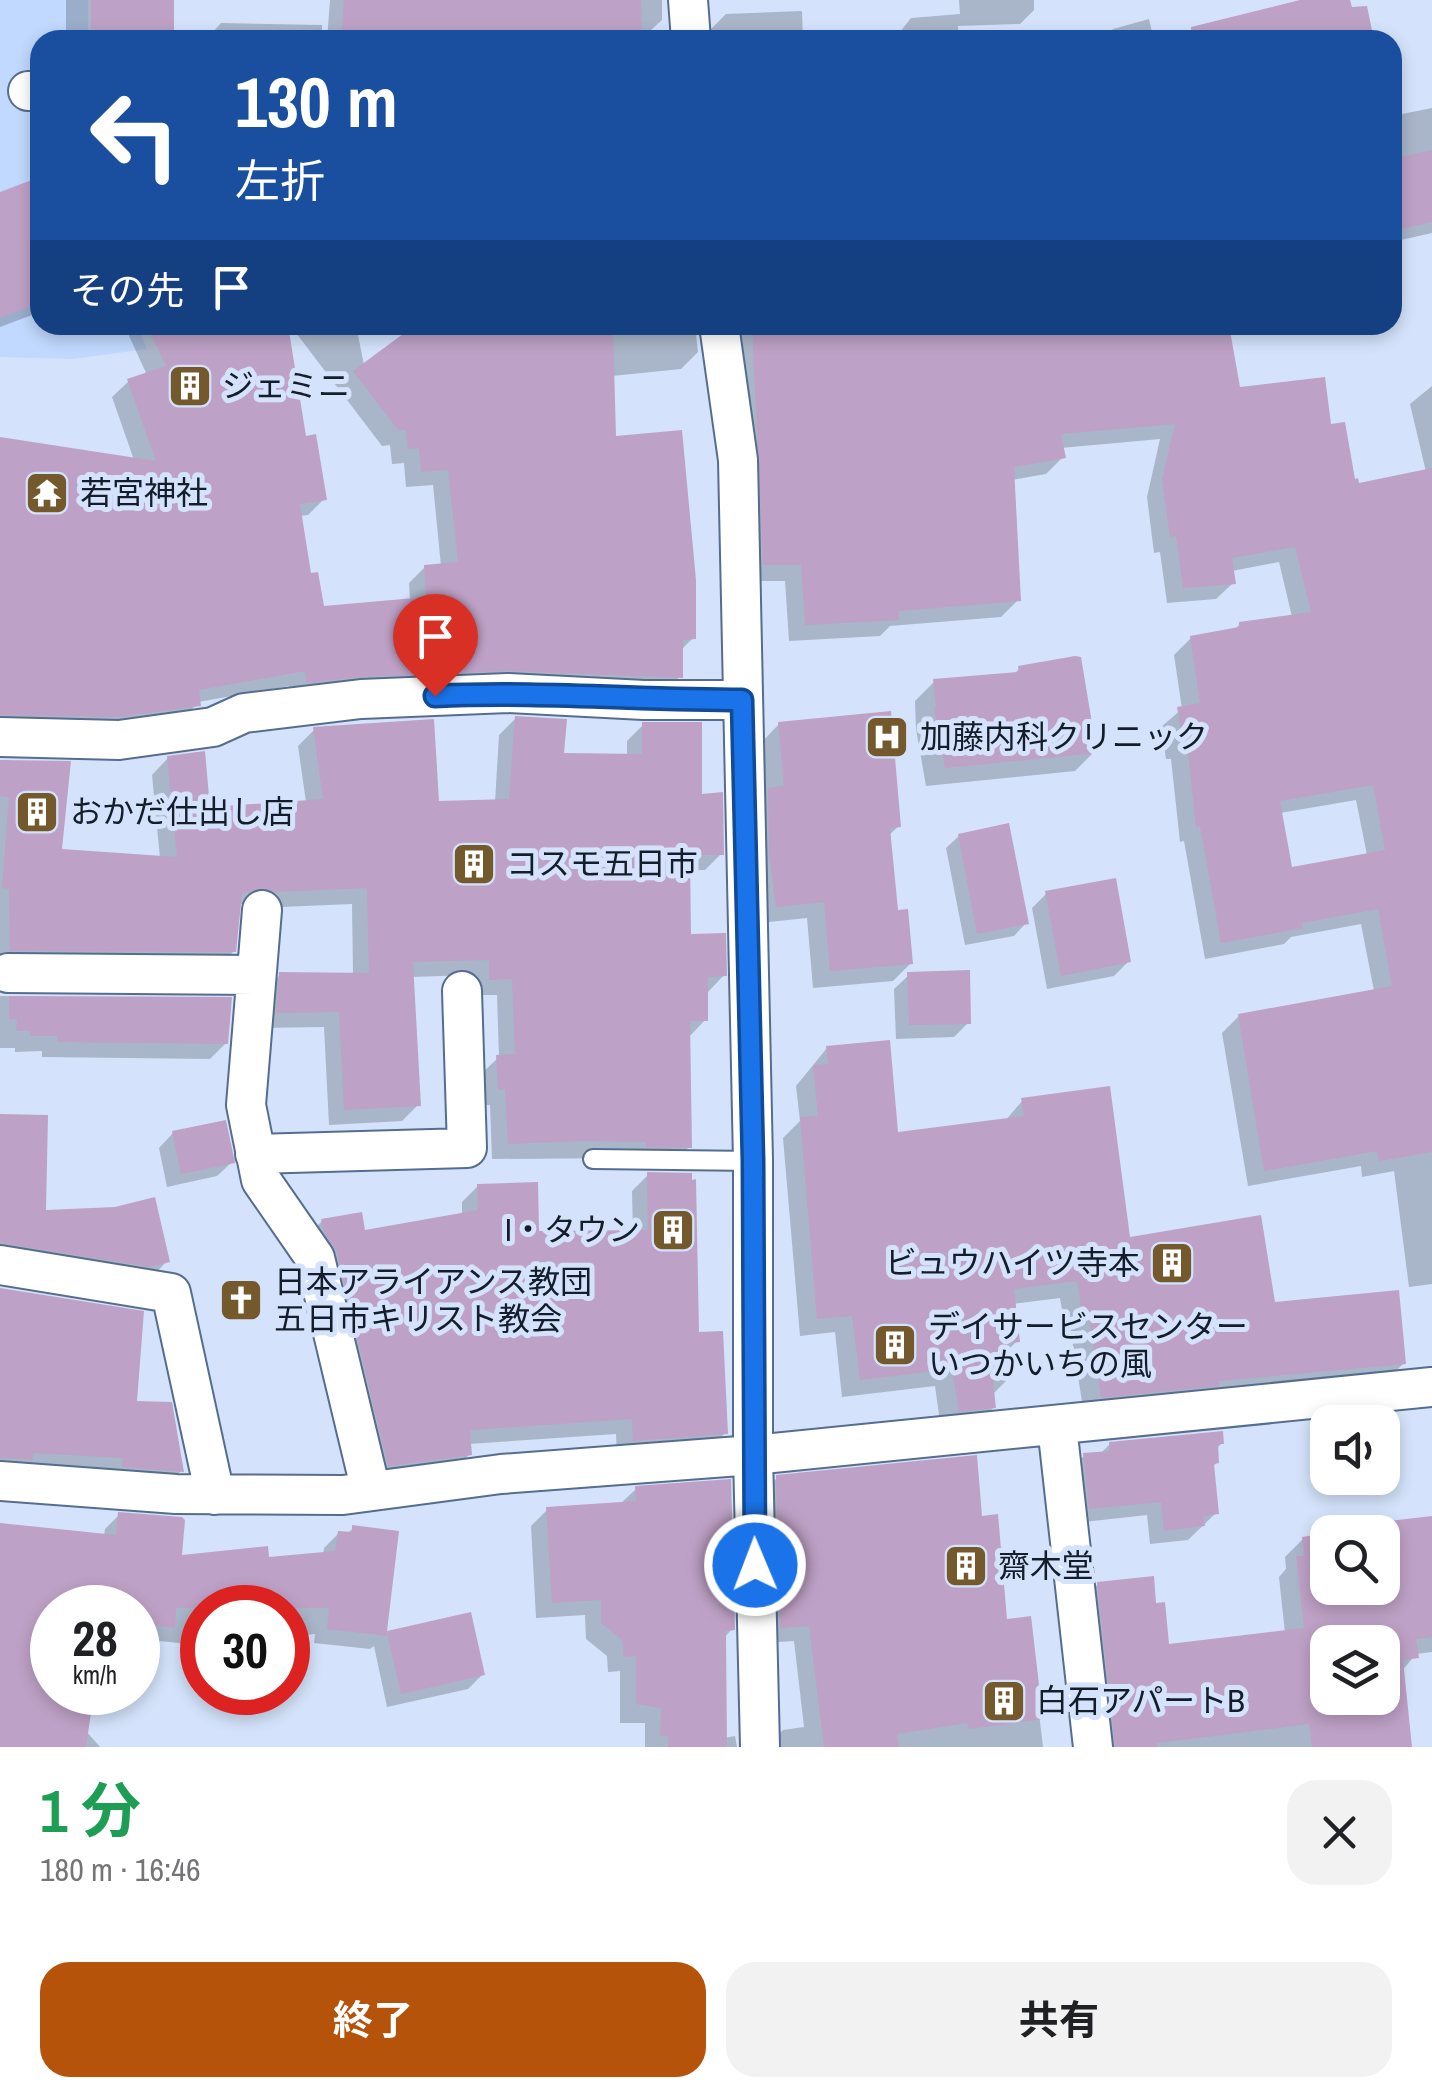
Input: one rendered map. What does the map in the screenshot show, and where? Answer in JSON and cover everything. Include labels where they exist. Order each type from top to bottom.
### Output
[{"type":"street","points":[[688,0],[690,30]]},
{"type":"street","points":[[721,335],[738,460],[753,1161],[753,1455],[760,1747]]},
{"type":"street","points":[[0,737],[119,740],[213,727],[237,714],[361,699],[508,692],[644,700],[742,700]]},
{"type":"street","points":[[262,910],[246,1105],[260,1180],[315,1258],[371,1491]]},
{"type":"street","points":[[8,973],[256,975]]},
{"type":"street","points":[[256,1154],[467,1148],[462,991]]},
{"type":"street","points":[[0,1265],[171,1293],[215,1495]]},
{"type":"street","points":[[0,1481],[294,1497],[1432,1387]]},
{"type":"street","points":[[1057,1426],[1093,1747]]},
{"type":"lane","points":[[593,1159],[753,1161]]},
{"type":"shaded area","points":[[0,0],[88,0],[88,30],[30,30],[30,335],[141,335],[147,349],[73,359],[0,357]]},
{"type":"building","points":[[91,0],[174,0],[174,30],[91,30]]},
{"type":"building","points":[[344,0],[641,0],[642,30],[342,30]]},
{"type":"building","points":[[1300,0],[1350,0],[1352,7],[1367,6],[1372,30],[1191,30]]},
{"type":"building","points":[[1432,150],[1432,222],[1402,229],[1402,157]]},
{"type":"building","points":[[30,181],[30,307],[0,318],[0,192]]},
{"type":"building","points":[[152,335],[290,335],[306,436],[316,434],[327,500],[300,504],[311,573],[318,572],[324,606],[426,597],[424,565],[458,562],[448,470],[421,472],[419,448],[408,449],[406,430],[398,430],[353,371],[402,335],[613,335],[616,436],[682,430],[696,580],[696,639],[683,640],[683,678],[507,671],[307,683],[305,671],[199,690],[201,706],[118,717],[0,715],[0,437],[156,461],[127,379],[166,366]]},
{"type":"building","points":[[752,335],[1231,335],[1240,387],[1325,377],[1331,424],[1345,422],[1355,479],[1359,483],[1432,468],[1432,1152],[1379,1161],[1377,1151],[1264,1171],[1238,1014],[1392,986],[1378,909],[1221,943],[1200,826],[1196,827],[1187,743],[1183,744],[1177,707],[1200,703],[1190,636],[1239,627],[1239,622],[1311,612],[1295,547],[1232,558],[1236,584],[1183,588],[1176,536],[1170,537],[1162,479],[1175,424],[1061,434],[1066,458],[1014,467],[1021,601],[899,611],[899,620],[805,625],[801,565],[763,565]],"holes":[[[1373,785],[1385,850],[1292,867],[1280,801]]]},
{"type":"building","points":[[1081,657],[1097,753],[945,768],[933,679],[1019,672],[1018,666]]},
{"type":"building","points":[[891,711],[901,827],[890,828],[898,910],[908,909],[913,964],[830,971],[824,902],[776,907],[769,854],[768,788],[784,786],[778,722]]},
{"type":"building","points":[[515,716],[567,719],[564,753],[642,754],[642,722],[702,722],[702,794],[723,792],[724,855],[690,855],[691,934],[726,933],[727,976],[708,977],[708,1021],[690,1021],[692,1148],[646,1147],[646,1142],[508,1144],[505,1089],[498,1090],[496,1055],[515,1054],[512,979],[489,980],[489,960],[413,962],[421,1106],[344,1110],[339,1012],[276,1013],[279,972],[369,973],[367,888],[276,892],[263,888],[242,894],[236,952],[10,951],[9,889],[2,888],[9,797],[0,796],[0,760],[71,761],[62,849],[177,857],[167,756],[205,751],[210,807],[323,799],[313,727],[434,719],[439,801],[509,799]]},
{"type":"building","points":[[1009,823],[1029,924],[977,934],[958,834]]},
{"type":"building","points":[[1116,878],[1131,962],[1061,976],[1045,891]]},
{"type":"building","points":[[970,970],[971,1024],[909,1025],[907,972]]},
{"type":"building","points":[[9,996],[232,997],[228,1044],[57,1042],[57,1036],[30,1036],[30,1031],[16,1031],[17,1019],[9,1019]]},
{"type":"building","points":[[890,1040],[898,1132],[1024,1116],[1021,1098],[1110,1086],[1130,1237],[1261,1215],[1275,1302],[1399,1290],[1406,1364],[1219,1381],[1219,1386],[1101,1398],[1088,1311],[1082,1312],[1077,1281],[1014,1289],[1020,1342],[1006,1343],[1011,1379],[993,1381],[996,1408],[959,1412],[952,1369],[860,1380],[852,1316],[817,1319],[800,1117],[818,1116],[813,1065],[828,1064],[826,1046]]},
{"type":"building","points":[[0,1114],[48,1115],[46,1210],[115,1207],[155,1197],[170,1262],[150,1267],[0,1243]]},
{"type":"building","points":[[226,1120],[235,1163],[181,1174],[172,1131]]},
{"type":"building","points":[[647,1172],[692,1173],[692,1180],[696,1179],[699,1332],[723,1331],[728,1434],[633,1441],[632,1419],[470,1430],[472,1455],[388,1466],[337,1253],[321,1219],[362,1212],[365,1230],[478,1210],[477,1184],[538,1182],[539,1231],[648,1230]]},
{"type":"building","points":[[0,1288],[144,1311],[137,1401],[172,1402],[184,1472],[122,1467],[123,1458],[33,1453],[33,1460],[0,1458]]},
{"type":"building","points":[[1223,1431],[1224,1444],[1218,1444],[1219,1463],[1214,1464],[1219,1514],[1203,1516],[1205,1526],[1164,1531],[1161,1502],[1089,1509],[1083,1453],[1110,1451],[1109,1442]]},
{"type":"building","points":[[977,1455],[982,1516],[998,1514],[1007,1619],[1031,1616],[1043,1719],[969,1729],[967,1723],[897,1734],[899,1747],[824,1747],[809,1626],[780,1628],[776,1475]]},
{"type":"building","points":[[731,1479],[735,1630],[726,1631],[727,1747],[668,1747],[668,1736],[660,1736],[661,1708],[636,1704],[636,1656],[624,1657],[622,1640],[601,1623],[601,1600],[552,1603],[546,1507],[636,1501],[635,1486]]},
{"type":"building","points":[[118,1512],[182,1517],[182,1555],[268,1546],[269,1557],[335,1551],[338,1531],[352,1532],[352,1525],[399,1531],[387,1631],[471,1612],[485,1675],[401,1694],[387,1632],[387,1636],[327,1629],[329,1608],[310,1608],[310,1585],[180,1585],[175,1628],[160,1626],[160,1585],[30,1585],[30,1715],[91,1715],[86,1747],[0,1747],[0,1523],[116,1535]]},
{"type":"building","points":[[1432,1516],[1432,1637],[1416,1639],[1419,1658],[1403,1660],[1412,1747],[1312,1747],[1309,1724],[1157,1743],[1157,1747],[1115,1747],[1097,1582],[1154,1576],[1156,1603],[1165,1602],[1169,1644],[1304,1628],[1296,1556],[1304,1556],[1302,1537],[1310,1536],[1310,1605],[1400,1605],[1400,1520]]},
{"type":"place","name":"ジェミニ","points":[[190,386]]},
{"type":"place","name":"若宮神社","points":[[47,493]]},
{"type":"place","name":"加藤内科クリニック","points":[[887,737]]},
{"type":"place","name":"おかだ仕出し店","points":[[37,812]]},
{"type":"place","name":"コスモ五日市","points":[[474,864]]},
{"type":"place","name":"I・タウン","points":[[673,1230]]},
{"type":"place","name":"ビュウハイツ寺本","points":[[1172,1263]]},
{"type":"place","name":"日本アライアンス教団 五日市キリスト教会","points":[[241,1300]]},
{"type":"place","name":"デイサービスセンター いつかいちの風","points":[[895,1345]]},
{"type":"place","name":"齋木堂","points":[[966,1566]]},
{"type":"place","name":"白石アパートB","points":[[1004,1701]]},
{"type":"route","points":[[435,696],[508,692],[644,700],[742,700],[753,1161],[755,1565]]}]
